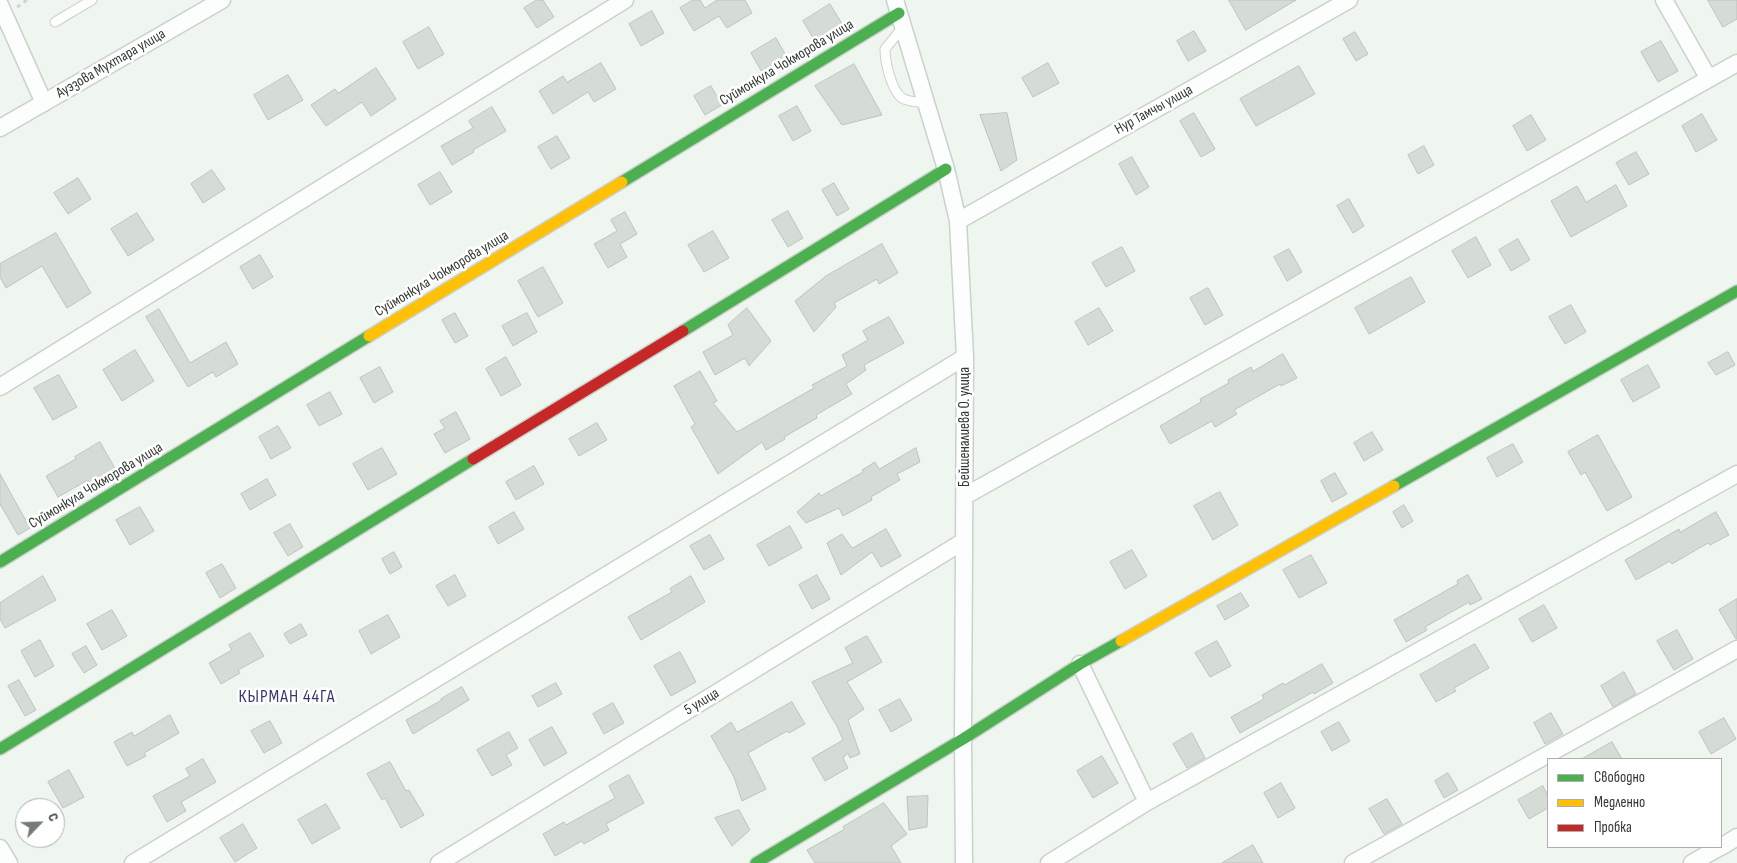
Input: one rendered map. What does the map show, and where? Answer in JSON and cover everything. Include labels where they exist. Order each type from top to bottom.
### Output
[{"type":"street","name":"Ауэзова Мухтара улица","points":[[0,128],[222,0]]},
{"type":"street","points":[[0,387],[625,0]]},
{"type":"street","name":"Нур Тамчы улица","points":[[958,221],[1349,0]]},
{"type":"street","points":[[1664,0],[1709,79]]},
{"type":"street","points":[[0,6],[44,104]]},
{"type":"street","name":"Бейшеналиева О. улица","points":[[899,13],[946,170],[958,221],[965,357],[964,863]]},
{"type":"street","name":"Суймонкула Чокморова улица","points":[[0,562],[899,13]]},
{"type":"street","points":[[965,496],[1737,63]]},
{"type":"street","points":[[0,750],[946,170]]},
{"type":"street","points":[[756,863],[963,739],[1080,664],[1737,292]]},
{"type":"street","points":[[133,863],[965,357]]},
{"type":"street","points":[[1049,863],[1147,802],[1737,474]]},
{"type":"street","name":"5 улица","points":[[438,863],[964,541]]},
{"type":"street","points":[[1353,863],[1737,649]]},
{"type":"street","points":[[1080,664],[1147,802]]},
{"type":"street","points":[[1722,846],[1737,837]]},
{"type":"street","points":[[0,848],[9,863]]},
{"type":"street","points":[[1692,863],[1719,848]]},
{"type":"lane","points":[[55,22],[92,0]]},
{"type":"lane","points":[[899,13],[885,49],[885,63],[897,93],[904,99],[926,103]]},
{"type":"building","points":[[537,0],[543,0],[554,17],[537,28],[524,8]]},
{"type":"building","points":[[693,0],[700,0],[705,8],[717,0],[745,0],[752,13],[727,28],[719,16],[694,31],[680,8]]},
{"type":"building","points":[[1229,0],[1296,0],[1246,30]]},
{"type":"building","points":[[1708,0],[1737,0],[1737,19],[1723,27]]},
{"type":"building","points":[[830,4],[844,27],[816,43],[803,21]]},
{"type":"building","points":[[652,11],[664,33],[641,46],[629,24]]},
{"type":"building","points":[[429,27],[444,54],[418,69],[403,42]]},
{"type":"building","points":[[1194,31],[1206,51],[1188,61],[1177,41]]},
{"type":"building","points":[[1355,32],[1368,54],[1356,61],[1343,39]]},
{"type":"building","points":[[776,38],[788,59],[763,74],[751,53]]},
{"type":"building","points":[[1661,41],[1678,71],[1658,82],[1641,52]]},
{"type":"building","points":[[601,63],[616,89],[594,102],[588,92],[553,114],[539,91],[563,76],[567,82]]},
{"type":"building","points":[[1048,63],[1059,83],[1033,97],[1022,78]]},
{"type":"building","points":[[854,64],[882,115],[842,125],[815,86]]},
{"type":"building","points":[[1299,66],[1315,94],[1256,126],[1240,99]]},
{"type":"building","points":[[376,68],[396,99],[371,116],[362,102],[326,126],[311,105],[335,89],[338,93]]},
{"type":"building","points":[[288,75],[303,100],[268,120],[254,95]]},
{"type":"building","points":[[711,86],[722,105],[705,115],[694,96]]},
{"type":"building","points":[[797,106],[811,131],[793,141],[779,116]]},
{"type":"building","points":[[492,107],[506,131],[473,150],[474,152],[452,165],[441,146],[473,128],[469,121]]},
{"type":"building","points":[[1007,113],[1017,160],[1001,171],[980,115]]},
{"type":"building","points":[[1194,113],[1215,149],[1201,157],[1180,121]]},
{"type":"building","points":[[1702,114],[1717,140],[1696,152],[1682,126]]},
{"type":"building","points":[[1531,115],[1546,140],[1527,151],[1513,126]]},
{"type":"building","points":[[557,136],[570,158],[551,169],[538,147]]},
{"type":"building","points":[[1424,146],[1434,165],[1418,174],[1408,155]]},
{"type":"building","points":[[1636,152],[1649,174],[1629,185],[1616,163]]},
{"type":"building","points":[[1132,157],[1149,187],[1136,195],[1119,164]]},
{"type":"building","points":[[212,170],[225,189],[203,203],[191,184]]},
{"type":"building","points":[[440,172],[452,192],[430,205],[418,185]]},
{"type":"building","points":[[78,178],[91,199],[68,214],[54,193]]},
{"type":"building","points":[[834,183],[849,209],[837,216],[822,190]]},
{"type":"building","points":[[1616,185],[1627,206],[1571,237],[1551,201],[1577,186],[1586,202]]},
{"type":"building","points":[[1349,199],[1364,226],[1353,233],[1337,206]]},
{"type":"building","points":[[788,211],[803,238],[788,247],[772,220]]},
{"type":"building","points":[[625,212],[637,234],[620,244],[627,257],[608,268],[594,244],[617,231],[611,220]]},
{"type":"building","points":[[137,213],[154,240],[128,256],[111,229]]},
{"type":"building","points":[[713,231],[729,258],[704,272],[688,245]]},
{"type":"building","points":[[56,233],[91,293],[67,308],[42,266],[6,288],[0,277],[0,264]]},
{"type":"building","points":[[1476,237],[1491,265],[1468,278],[1452,251]]},
{"type":"building","points":[[1518,239],[1530,260],[1511,271],[1499,250]]},
{"type":"building","points":[[882,244],[898,273],[879,284],[877,279],[834,303],[836,307],[814,332],[795,301],[826,276]]},
{"type":"building","points":[[1122,247],[1135,271],[1106,287],[1092,263]]},
{"type":"building","points":[[1289,249],[1302,272],[1287,281],[1274,257]]},
{"type":"building","points":[[260,255],[273,277],[253,289],[240,267]]},
{"type":"building","points":[[543,267],[563,303],[538,317],[518,281]]},
{"type":"building","points":[[1411,277],[1425,302],[1369,334],[1355,308]]},
{"type":"building","points":[[1208,288],[1223,315],[1205,325],[1190,298]]},
{"type":"building","points":[[1571,305],[1586,332],[1565,344],[1549,317]]},
{"type":"building","points":[[747,308],[771,341],[749,366],[745,358],[715,375],[703,352],[733,335],[728,325]]},
{"type":"building","points":[[1099,308],[1113,331],[1088,345],[1075,322]]},
{"type":"building","points":[[159,309],[190,363],[226,342],[238,364],[216,377],[213,372],[188,387],[146,317]]},
{"type":"building","points":[[455,313],[468,336],[455,343],[442,320]]},
{"type":"building","points":[[527,313],[537,332],[513,346],[502,326]]},
{"type":"building","points":[[889,317],[904,343],[864,365],[866,370],[846,384],[852,394],[816,415],[817,418],[766,450],[762,442],[718,474],[691,427],[695,424],[674,386],[700,371],[717,401],[713,403],[737,432],[814,388],[812,385],[847,366],[842,355],[868,340],[863,331]]},
{"type":"building","points":[[135,350],[154,381],[122,401],[103,370]]},
{"type":"building","points":[[1728,352],[1735,365],[1716,375],[1708,363]]},
{"type":"building","points":[[1283,354],[1297,378],[1281,386],[1280,384],[1234,410],[1237,414],[1215,427],[1212,421],[1170,444],[1160,426],[1201,402],[1200,399],[1229,383],[1228,380],[1251,367],[1253,371]]},
{"type":"building","points":[[506,357],[521,385],[501,396],[486,369]]},
{"type":"building","points":[[1648,365],[1660,387],[1633,402],[1621,380]]},
{"type":"building","points":[[380,367],[393,392],[374,403],[360,378]]},
{"type":"building","points":[[59,375],[77,407],[53,420],[34,388]]},
{"type":"building","points":[[330,392],[342,414],[319,426],[307,405]]},
{"type":"building","points":[[456,412],[470,439],[445,453],[434,434],[445,428],[440,421]]},
{"type":"building","points":[[597,423],[607,440],[579,456],[569,439]]},
{"type":"building","points":[[278,426],[291,448],[271,459],[259,437]]},
{"type":"building","points":[[1372,432],[1383,450],[1364,461],[1354,443]]},
{"type":"building","points":[[1598,435],[1632,497],[1607,511],[1585,472],[1581,475],[1568,452]]},
{"type":"building","points":[[100,442],[117,472],[92,486],[88,480],[58,497],[46,476],[76,459],[75,457]]},
{"type":"building","points":[[1513,444],[1523,462],[1497,477],[1487,458]]},
{"type":"building","points":[[382,448],[397,474],[368,490],[353,464]]},
{"type":"building","points":[[916,448],[920,462],[897,474],[900,480],[871,497],[872,500],[843,516],[839,508],[806,523],[797,512],[819,493],[821,496],[863,472],[862,470],[875,462],[879,469]]},
{"type":"building","points":[[534,466],[544,484],[516,500],[506,482]]},
{"type":"building","points":[[1335,473],[1347,494],[1332,502],[1321,481]]},
{"type":"building","points":[[0,474],[30,528],[18,535],[0,504]]},
{"type":"building","points":[[267,479],[276,495],[250,510],[241,494]]},
{"type":"building","points":[[1220,492],[1238,525],[1213,540],[1194,506]]},
{"type":"building","points":[[1404,505],[1413,521],[1402,528],[1393,512]]},
{"type":"building","points":[[140,507],[154,531],[130,545],[116,520]]},
{"type":"building","points":[[514,512],[524,529],[498,544],[489,527]]},
{"type":"building","points":[[1716,512],[1729,535],[1710,545],[1708,543],[1672,564],[1670,561],[1636,580],[1625,560],[1679,529],[1680,532]]},
{"type":"building","points":[[290,524],[303,547],[288,556],[274,533]]},
{"type":"building","points":[[790,526],[802,548],[769,566],[757,545]]},
{"type":"building","points":[[886,529],[901,556],[881,567],[872,552],[841,575],[827,543],[842,534],[852,548]]},
{"type":"building","points":[[710,535],[724,559],[704,570],[690,546]]},
{"type":"building","points":[[1132,550],[1147,576],[1125,589],[1110,562]]},
{"type":"building","points":[[394,552],[402,567],[390,574],[382,559]]},
{"type":"building","points":[[1311,555],[1327,583],[1299,598],[1283,570]]},
{"type":"building","points":[[222,564],[236,588],[220,598],[206,573]]},
{"type":"building","points":[[455,575],[466,596],[448,606],[436,586]]},
{"type":"building","points":[[817,575],[830,599],[812,609],[799,585]]},
{"type":"building","points":[[1468,575],[1482,599],[1470,605],[1469,602],[1425,627],[1427,630],[1406,642],[1394,620],[1458,584],[1457,581]]},
{"type":"building","points":[[43,576],[56,600],[5,628],[0,619],[0,603]]},
{"type":"building","points":[[691,576],[705,602],[641,640],[628,617],[672,592],[670,589]]},
{"type":"building","points":[[1241,593],[1249,606],[1225,620],[1217,606]]},
{"type":"building","points":[[1737,599],[1737,639],[1736,639],[1719,610]]},
{"type":"building","points":[[1544,605],[1557,628],[1532,642],[1519,619]]},
{"type":"building","points":[[112,610],[127,636],[102,650],[87,624]]},
{"type":"building","points":[[388,615],[400,637],[371,654],[359,631]]},
{"type":"building","points":[[301,624],[307,635],[290,644],[284,634]]},
{"type":"building","points":[[1677,630],[1693,659],[1674,670],[1657,641]]},
{"type":"building","points":[[250,633],[264,656],[238,670],[240,673],[221,684],[209,663],[232,650],[229,645]]},
{"type":"building","points":[[867,636],[882,662],[847,682],[864,709],[848,720],[860,754],[850,758],[848,753],[843,758],[848,768],[825,781],[812,758],[843,740],[812,682],[853,663],[845,648]]},
{"type":"building","points":[[40,640],[54,666],[35,677],[21,651]]},
{"type":"building","points":[[1217,641],[1231,666],[1210,677],[1195,653]]},
{"type":"building","points":[[1475,644],[1489,668],[1454,688],[1456,691],[1436,702],[1420,675]]},
{"type":"building","points":[[86,646],[97,665],[84,673],[72,654]]},
{"type":"building","points":[[680,652],[696,682],[671,696],[654,666]]},
{"type":"building","points":[[1322,664],[1333,683],[1314,694],[1313,692],[1240,733],[1231,717],[1264,699],[1262,695]]},
{"type":"building","points":[[1624,672],[1636,694],[1613,707],[1601,686]]},
{"type":"building","points":[[19,680],[36,710],[25,716],[8,686]]},
{"type":"building","points":[[556,683],[562,694],[538,707],[532,696]]},
{"type":"building","points":[[462,687],[469,700],[413,734],[406,720]]},
{"type":"building","points":[[900,699],[912,720],[891,732],[879,710]]},
{"type":"building","points":[[792,702],[805,724],[789,733],[787,731],[748,753],[766,789],[742,801],[734,777],[711,736],[731,722],[737,732]]},
{"type":"building","points":[[613,703],[624,723],[604,734],[593,714]]},
{"type":"building","points":[[1551,713],[1563,734],[1545,744],[1534,723]]},
{"type":"building","points":[[170,715],[179,733],[144,753],[146,756],[127,766],[114,742],[132,732],[134,736]]},
{"type":"building","points":[[1724,718],[1736,739],[1711,754],[1699,732]]},
{"type":"building","points":[[270,721],[282,743],[264,753],[251,731]]},
{"type":"building","points":[[1339,722],[1350,741],[1332,751],[1321,732]]},
{"type":"building","points":[[552,727],[567,753],[544,766],[529,740]]},
{"type":"building","points":[[509,732],[518,748],[506,755],[512,765],[492,776],[477,750]]},
{"type":"building","points":[[1192,733],[1205,758],[1187,768],[1173,744]]},
{"type":"building","points":[[1612,742],[1621,758],[1584,758]]},
{"type":"building","points":[[1102,756],[1118,783],[1093,798],[1077,771]]},
{"type":"building","points":[[203,759],[216,782],[181,802],[186,811],[167,822],[153,796],[190,776],[186,769]]},
{"type":"building","points":[[390,762],[406,791],[409,790],[424,815],[401,828],[385,798],[382,800],[367,774]]},
{"type":"building","points":[[69,770],[84,797],[65,807],[65,798],[57,798],[48,782]]},
{"type":"building","points":[[1448,773],[1458,790],[1444,798],[1435,781]]},
{"type":"building","points":[[629,775],[644,803],[606,824],[609,830],[584,844],[582,841],[555,856],[543,834],[564,822],[566,825],[615,798],[609,786]]},
{"type":"building","points":[[1281,783],[1295,808],[1278,818],[1264,793]]},
{"type":"building","points":[[1543,786],[1547,794],[1547,809],[1529,819],[1518,800]]},
{"type":"building","points":[[928,796],[927,827],[909,830],[907,797]]},
{"type":"building","points":[[1387,799],[1402,824],[1384,834],[1369,809]]},
{"type":"building","points":[[884,803],[907,834],[891,846],[901,863],[815,863],[807,850],[845,829],[843,827]]},
{"type":"building","points":[[326,804],[340,828],[312,844],[298,820]]},
{"type":"building","points":[[739,810],[750,830],[732,846],[715,818]]},
{"type":"building","points":[[243,824],[257,848],[235,862],[220,838]]},
{"type":"building","points":[[1253,845],[1263,863],[1222,863]]},
{"type":"traffic: fast","points":[[622,182],[899,13]]},
{"type":"traffic: fast","points":[[683,331],[946,169]]},
{"type":"traffic: fast","points":[[1394,486],[1737,291]]},
{"type":"traffic: fast","points":[[0,562],[369,336]]},
{"type":"traffic: fast","points":[[0,749],[473,459]]},
{"type":"traffic: fast","points":[[756,863],[963,739],[1080,664],[1121,641]]},
{"type":"traffic: slow","points":[[369,336],[622,182]]},
{"type":"traffic: slow","points":[[1121,641],[1394,486]]},
{"type":"traffic: jam","points":[[473,459],[683,331]]},
{"type":"district","name":"КЫРМАН 44ГА","points":[[287,697]]}]
